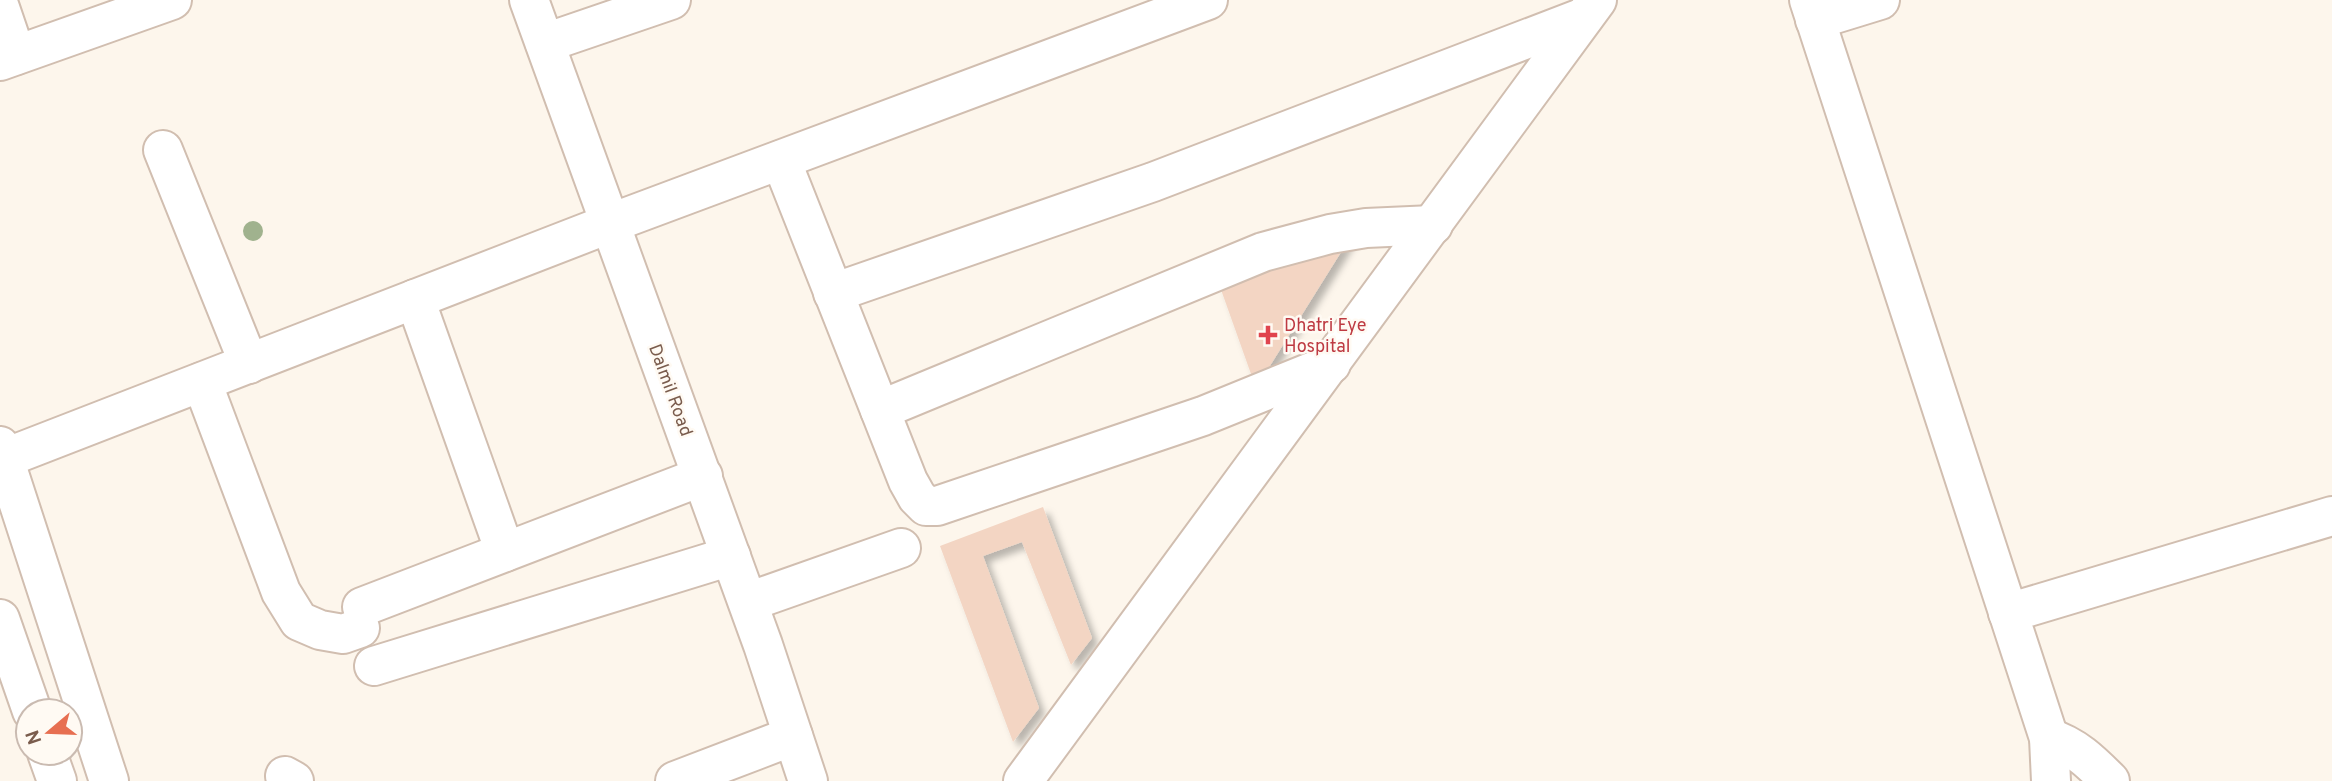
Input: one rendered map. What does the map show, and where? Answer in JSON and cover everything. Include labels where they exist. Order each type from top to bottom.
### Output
[{"type":"street","points":[[0,8],[8,58],[173,0]]},
{"type":"street","name":"Dalmil Road","points":[[529,0],[703,476],[808,781]]},
{"type":"street","points":[[545,43],[671,0]]},
{"type":"street","points":[[109,781],[1,455],[202,382],[611,223],[1208,0]]},
{"type":"street","points":[[1880,0],[1812,10],[2049,738],[2051,781]]},
{"type":"street","points":[[833,293],[1153,182],[1591,9]]},
{"type":"street","points":[[1023,781],[1591,9]]},
{"type":"street","points":[[163,150],[249,364]]},
{"type":"street","points":[[780,160],[908,481],[926,506],[937,506],[1203,416],[1331,363]]},
{"type":"street","points":[[880,410],[1262,252],[1330,234],[1366,228],[1433,225]]},
{"type":"street","points":[[415,299],[505,552]]},
{"type":"street","points":[[202,382],[281,592],[299,621],[320,630],[344,634],[361,618],[505,552],[703,476]]},
{"type":"street","points":[[2008,613],[2331,519]]},
{"type":"street","points":[[748,602],[901,548]]},
{"type":"street","points":[[374,666],[731,556]]},
{"type":"street","points":[[3,636],[27,697]]},
{"type":"street","points":[[675,781],[793,736]]},
{"type":"street","points":[[2049,738],[2068,744],[2088,758],[2110,781]]},
{"type":"building","points":[[1351,236],[1256,388],[1219,284]]},
{"type":"building","points":[[1043,507],[1092,638],[1071,665],[1022,542],[983,556],[1039,708],[1013,742],[940,546]]},
{"type":"place","name":"Dhatri Eye Hospital","points":[[1268,335]]}]
